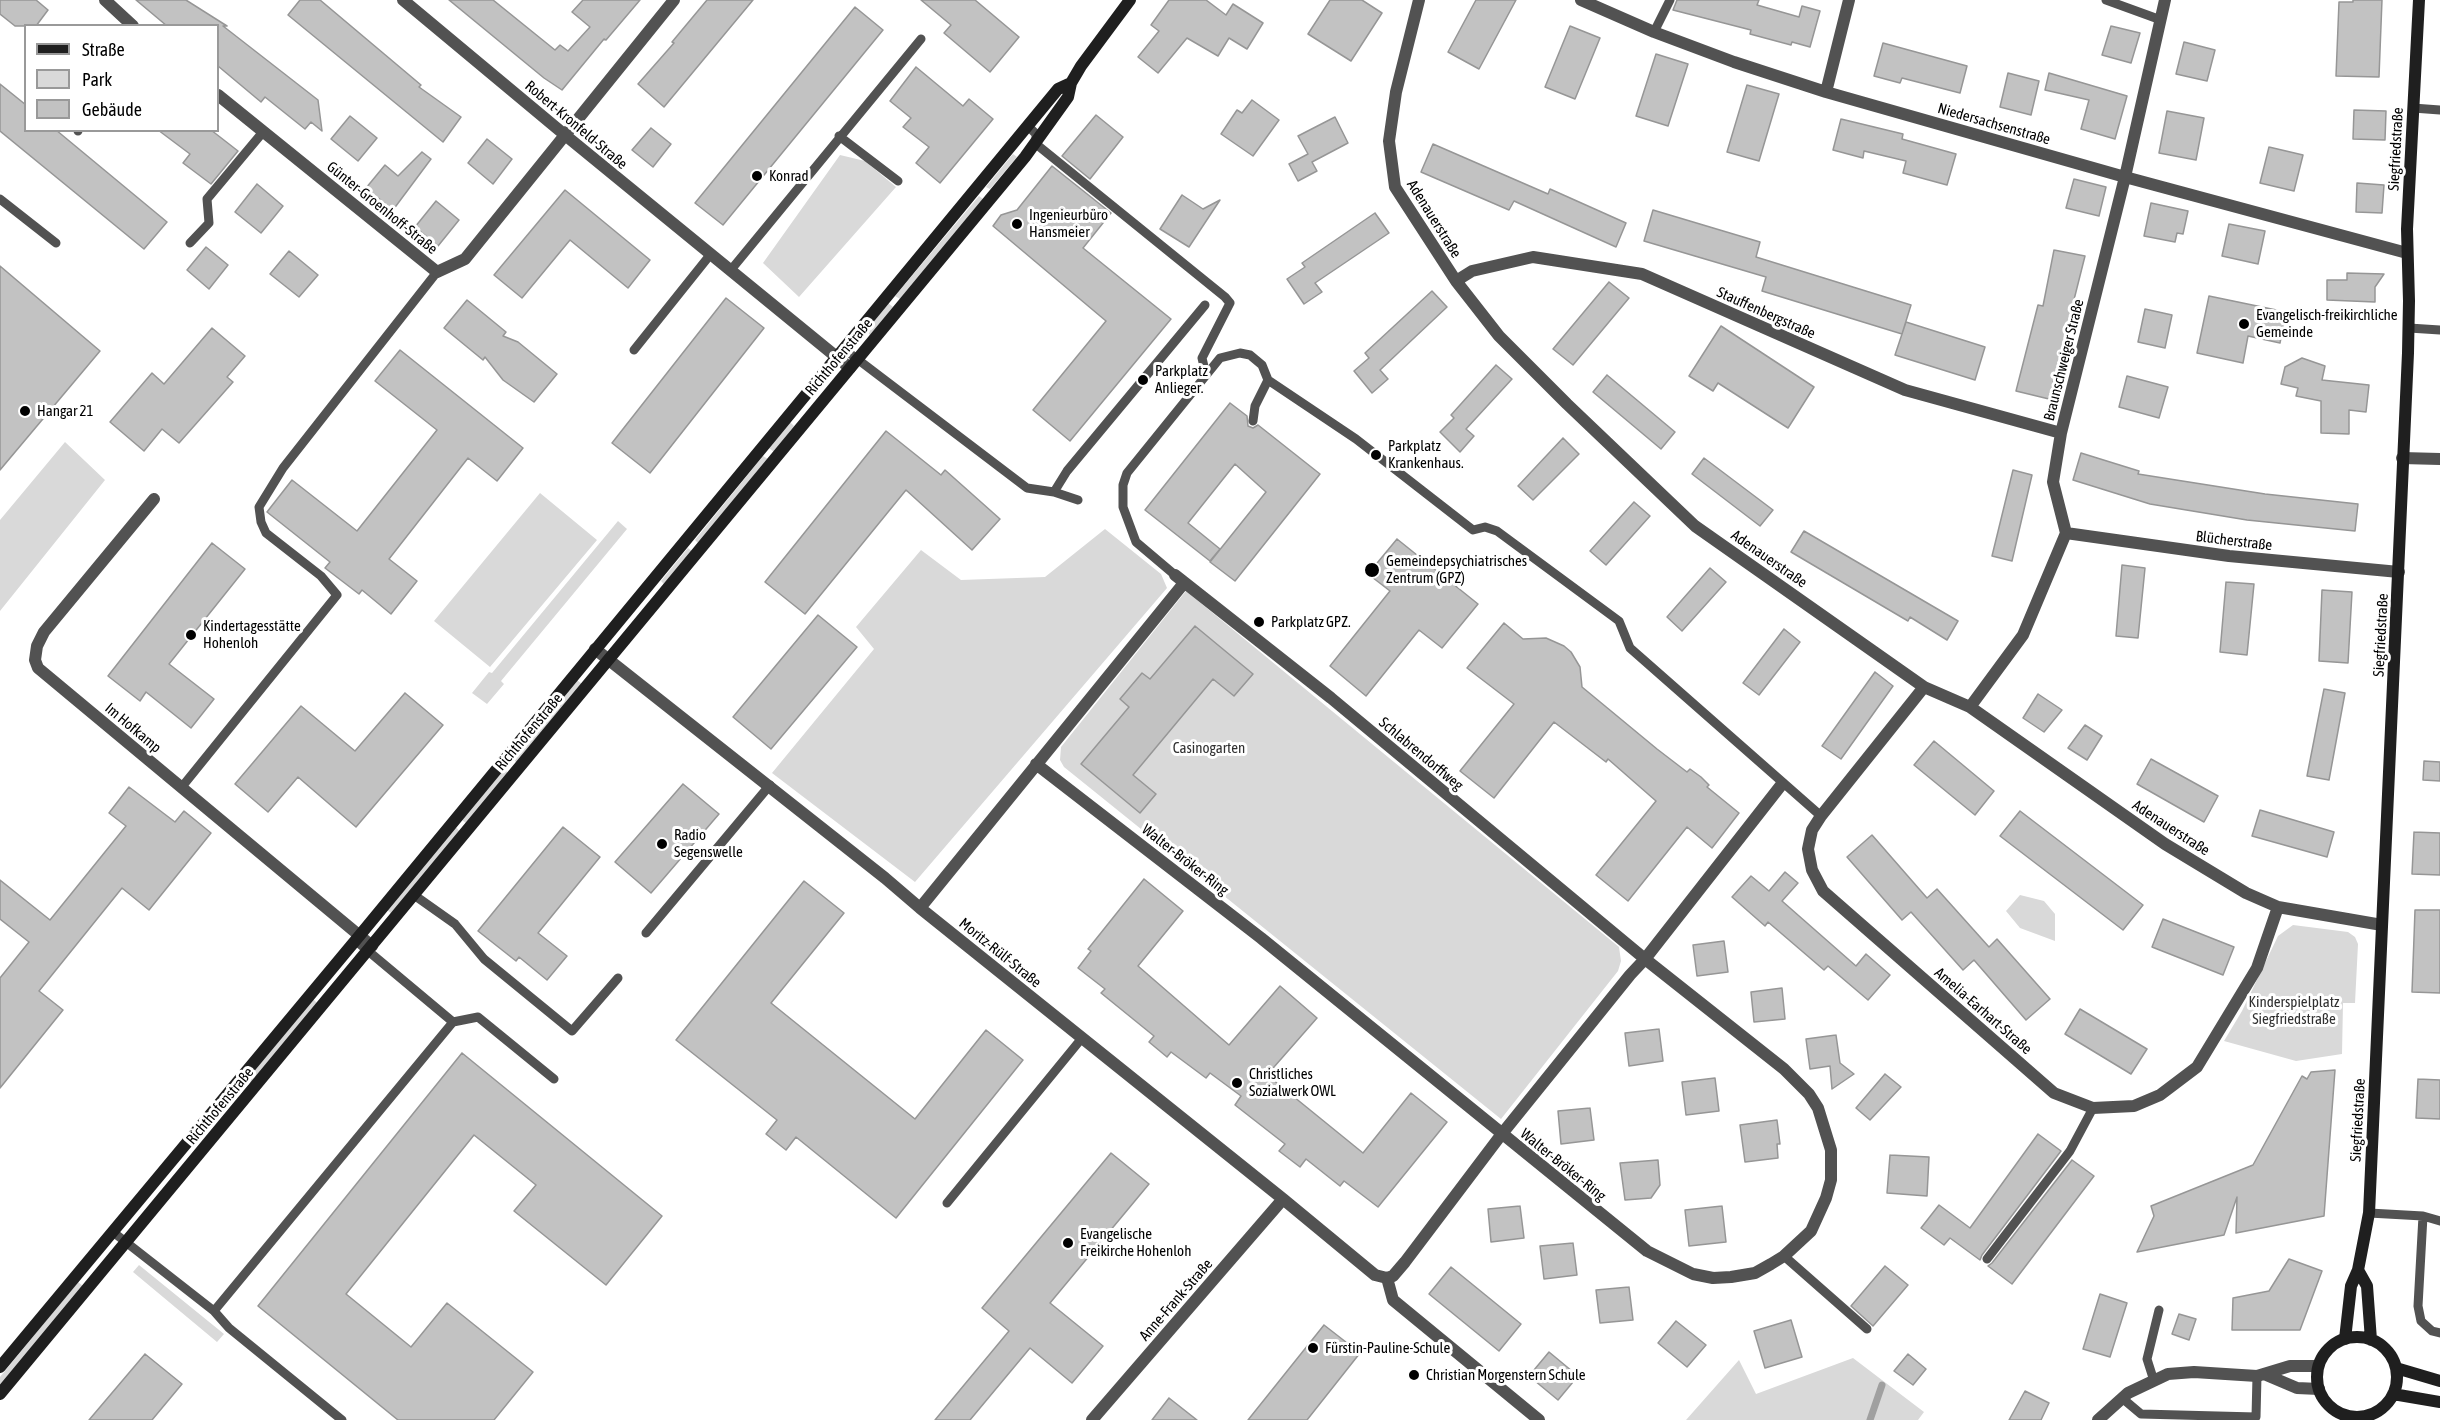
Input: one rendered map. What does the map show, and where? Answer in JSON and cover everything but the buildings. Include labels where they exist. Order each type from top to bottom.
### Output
[{"type":"street","points":[[105,0],[131,24]]},
{"type":"street","name":"Robert-Kronfeld-Straße","points":[[403,0],[710,255],[853,363]]},
{"type":"street","name":"Günter-Groenhoff-Straße","points":[[219,96],[437,272],[465,259],[674,0]]},
{"type":"street","name":"Richthofenstraße","points":[[0,1394],[1036,144],[1068,97],[1071,83],[1130,0]]},
{"type":"street","name":"Adenauerstraße","points":[[1419,0],[1396,92],[1389,141],[1395,187],[1456,281],[1499,336],[1567,404],[1695,526],[1924,687],[1970,707],[2165,844],[2246,893],[2278,907],[2382,924]]},
{"type":"street","name":"Niedersachsenstraße","points":[[1581,0],[1654,32],[1734,62],[1826,92],[2125,177],[2406,253]]},
{"type":"street","points":[[1826,92],[1849,0]]},
{"type":"street","name":"Braunschweiger Straße","points":[[2066,533],[2053,482],[2061,433],[2125,177],[2165,0]]},
{"type":"street","name":"Siegfriedstraße","points":[[2345,1339],[2351,1286],[2358,1270],[2369,1213],[2399,572],[2409,328],[2406,253],[2419,0]]},
{"type":"street","name":"Richthofenstraße","points":[[0,1367],[358,938],[1058,89],[1071,83]]},
{"type":"street","name":"Stauffenbergstraße","points":[[1456,281],[1472,272],[1533,257],[1642,274],[1905,390],[2061,433]]},
{"type":"street","points":[[2402,458],[2440,459]]},
{"type":"street","name":"Im Hofkamp","points":[[154,499],[44,632],[37,646],[35,660],[38,668],[370,948]]},
{"type":"street","points":[[1970,707],[2023,635],[2066,533]]},
{"type":"street","name":"Blücherstraße","points":[[2066,533],[2229,556],[2399,572]]},
{"type":"street","points":[[920,908],[1036,764],[1179,579]]},
{"type":"street","name":"Schlabrendorffweg","points":[[1179,579],[1324,692],[1645,959]]},
{"type":"street","name":"Moritz-Rülf-Straße","points":[[595,649],[770,785],[1375,1275],[1387,1278]]},
{"type":"street","name":"Amelia-Earhart-Straße","points":[[1924,687],[1812,830],[1808,849],[1812,870],[1823,891],[2054,1093],[2093,1108],[2134,1106],[2160,1095],[2197,1067],[2257,968],[2278,907]]},
{"type":"street","name":"Walter-Bröker-Ring","points":[[1036,764],[1261,938],[1501,1135],[1647,1251],[1693,1274],[1713,1278],[1755,1273],[1784,1257],[1811,1231],[1826,1198],[1831,1180],[1831,1150],[1818,1108],[1809,1094],[1784,1069],[1645,959]]},
{"type":"street","points":[[1539,1420],[1393,1300],[1387,1278],[1393,1276],[1406,1262],[1501,1135],[1629,975],[1645,959],[1782,784]]},
{"type":"street","name":"Anne-Frank-Straße","points":[[1092,1420],[1283,1199]]},
{"type":"street","points":[[2358,1270],[2367,1286],[2371,1340]]},
{"type":"street","points":[[2358,1337],[2371,1340],[2382,1346],[2391,1356],[2396,1368],[2397,1381],[2393,1394],[2377,1412],[2366,1418],[2340,1417],[2331,1408],[2319,1389],[2318,1366],[2329,1349],[2345,1339],[2358,1337]]},
{"type":"street","points":[[2261,1375],[2290,1366],[2318,1366]]},
{"type":"street","points":[[2396,1368],[2440,1381]]},
{"type":"street","points":[[2098,1420],[2122,1398],[2168,1374],[2194,1372],[2261,1375],[2297,1388],[2319,1389]]},
{"type":"street","points":[[2393,1394],[2440,1402]]},
{"type":"lane","points":[[1654,32],[1670,0]]},
{"type":"lane","points":[[2106,0],[2161,20]]},
{"type":"lane","points":[[730,271],[921,39]]},
{"type":"lane","points":[[2413,108],[2440,110]]},
{"type":"lane","points":[[1028,126],[1036,134],[1036,144],[1230,303],[1220,327],[1202,357],[1206,375]]},
{"type":"lane","points":[[190,243],[209,223],[207,199],[263,132]]},
{"type":"lane","points":[[839,136],[898,181]]},
{"type":"lane","points":[[0,199],[56,243]]},
{"type":"lane","points":[[634,350],[710,255]]},
{"type":"lane","points":[[181,788],[337,595],[321,576],[266,533],[261,522],[259,507],[283,468],[437,272]]},
{"type":"lane","points":[[1054,492],[1067,471],[1204,305]]},
{"type":"lane","points":[[2409,328],[2440,330]]},
{"type":"lane","points":[[859,330],[860,338],[865,342],[872,342]]},
{"type":"lane","points":[[1179,579],[1136,542],[1123,507],[1127,473],[1220,358],[1240,353],[1257,360],[1269,380],[1356,439],[1473,530],[1485,526],[1497,531],[1618,621],[1630,648],[1821,816]]},
{"type":"lane","points":[[853,363],[1027,488],[1054,492],[1078,500]]},
{"type":"lane","points":[[1253,421],[1255,406],[1269,380]]},
{"type":"lane","points":[[786,418],[795,417],[799,420],[799,429]]},
{"type":"lane","points":[[653,579],[659,590],[666,589]]},
{"type":"lane","points":[[573,677],[581,675],[586,678],[587,686]]},
{"type":"lane","points":[[646,933],[770,785]]},
{"type":"lane","points":[[414,895],[455,924],[484,959],[572,1031],[618,978]]},
{"type":"lane","points":[[380,910],[381,916],[387,920],[394,919]]},
{"type":"lane","points":[[370,948],[453,1022]]},
{"type":"lane","points":[[310,995],[318,993],[324,1004]]},
{"type":"lane","points":[[214,1311],[453,1022],[478,1017],[554,1079]]},
{"type":"lane","points":[[947,1203],[1082,1038]]},
{"type":"lane","points":[[229,1092],[230,1099],[235,1103],[242,1102]]},
{"type":"lane","points":[[1987,1259],[2070,1151],[2093,1108]]},
{"type":"lane","points":[[161,1173],[173,1176],[174,1185]]},
{"type":"lane","points":[[142,1197],[143,1204],[148,1208],[156,1208]]},
{"type":"lane","points":[[2369,1213],[2422,1216],[2440,1221]]},
{"type":"lane","points":[[2422,1216],[2418,1306],[2421,1321],[2432,1331],[2440,1333]]},
{"type":"lane","points":[[113,1232],[214,1311],[229,1328],[342,1420]]},
{"type":"lane","points":[[1784,1257],[1867,1329]]},
{"type":"lane","points":[[75,1276],[84,1276],[90,1287]]},
{"type":"lane","points":[[2154,1381],[2147,1359],[2159,1310]]},
{"type":"lane","points":[[2122,1398],[2141,1414],[2256,1417],[2261,1375]]},
{"type":"green space","points":[[1013,154],[1017,157],[990,189],[986,187]]},
{"type":"green space","points":[[840,155],[865,161],[896,187],[799,297],[763,263]]},
{"type":"green space","points":[[979,196],[983,199],[900,299],[895,296]]},
{"type":"green space","points":[[888,303],[893,307],[870,335],[866,331]]},
{"type":"green space","points":[[790,422],[794,426],[774,452],[769,448]]},
{"type":"green space","points":[[65,442],[105,480],[0,611],[0,520]]},
{"type":"green space","points":[[763,456],[768,459],[698,543],[695,540]]},
{"type":"green space","points":[[540,493],[597,540],[490,667],[434,621]]},
{"type":"green space","points":[[618,521],[627,529],[501,681],[504,684],[487,704],[472,693],[489,672],[492,673]]},
{"type":"green space","points":[[1105,529],[1161,574],[1167,588],[915,882],[772,773],[874,649],[856,627],[921,550],[961,580],[1045,577]]},
{"type":"green space","points":[[688,548],[692,551],[664,584],[661,581]]},
{"type":"green space","name":"Casinogarten","points":[[1186,591],[1619,947],[1621,961],[1618,971],[1501,1119],[1064,767],[1060,760],[1061,747]]},
{"type":"green space","points":[[577,680],[582,684],[517,763],[512,758]]},
{"type":"green space","points":[[504,769],[508,773],[467,824],[462,820]]},
{"type":"green space","points":[[456,827],[460,832],[392,914],[387,910]]},
{"type":"green space","points":[[2020,895],[2044,901],[2055,914],[2055,941],[2020,928],[2006,911]]},
{"type":"green space","name":"Kinderspielplatz Siegfriedstraße","points":[[2293,925],[2348,932],[2355,937],[2358,944],[2355,1003],[2343,1003],[2342,1054],[2296,1061],[2224,1041],[2242,1011],[2278,936]]},
{"type":"green space","points":[[313,999],[317,1003],[252,1083],[247,1079]]},
{"type":"green space","points":[[139,1265],[224,1334],[217,1342],[133,1272]]},
{"type":"green space","points":[[78,1282],[83,1286],[0,1386],[0,1377]]},
{"type":"green space","points":[[1853,1358],[1924,1412],[1918,1420],[1686,1420],[1739,1360],[1756,1394]]},
{"type":"waterway","points":[[1870,1420],[1882,1385]]},
{"type":"place","name":"Konrad","points":[[757,176]]},
{"type":"place","name":"Ingenieurbüro Hansmeier","points":[[1017,224]]},
{"type":"place","name":"Evangelisch-freikirchliche Gemeinde","points":[[2244,324]]},
{"type":"place","name":"Parkplatz Anlieger.","points":[[1143,380]]},
{"type":"place","name":"Hangar 21","points":[[25,411]]},
{"type":"place","name":"Parkplatz Krankenhaus.","points":[[1376,455]]},
{"type":"place","name":"Gemeindepsychiatrisches Zentrum (GPZ)","points":[[1372,570]]},
{"type":"place","name":"Parkplatz GPZ.","points":[[1259,622]]},
{"type":"place","name":"Kindertagesstätte Hohenloh","points":[[191,635]]},
{"type":"place","name":"Radio Segenswelle","points":[[662,844]]},
{"type":"place","name":"Christliches Sozialwerk OWL","points":[[1237,1083]]},
{"type":"place","name":"Evangelische Freikirche Hohenloh","points":[[1068,1243]]},
{"type":"place","name":"Fürstin-Pauline-Schule","points":[[1313,1348]]},
{"type":"place","name":"Christian Morgenstern Schule","points":[[1414,1375]]}]
